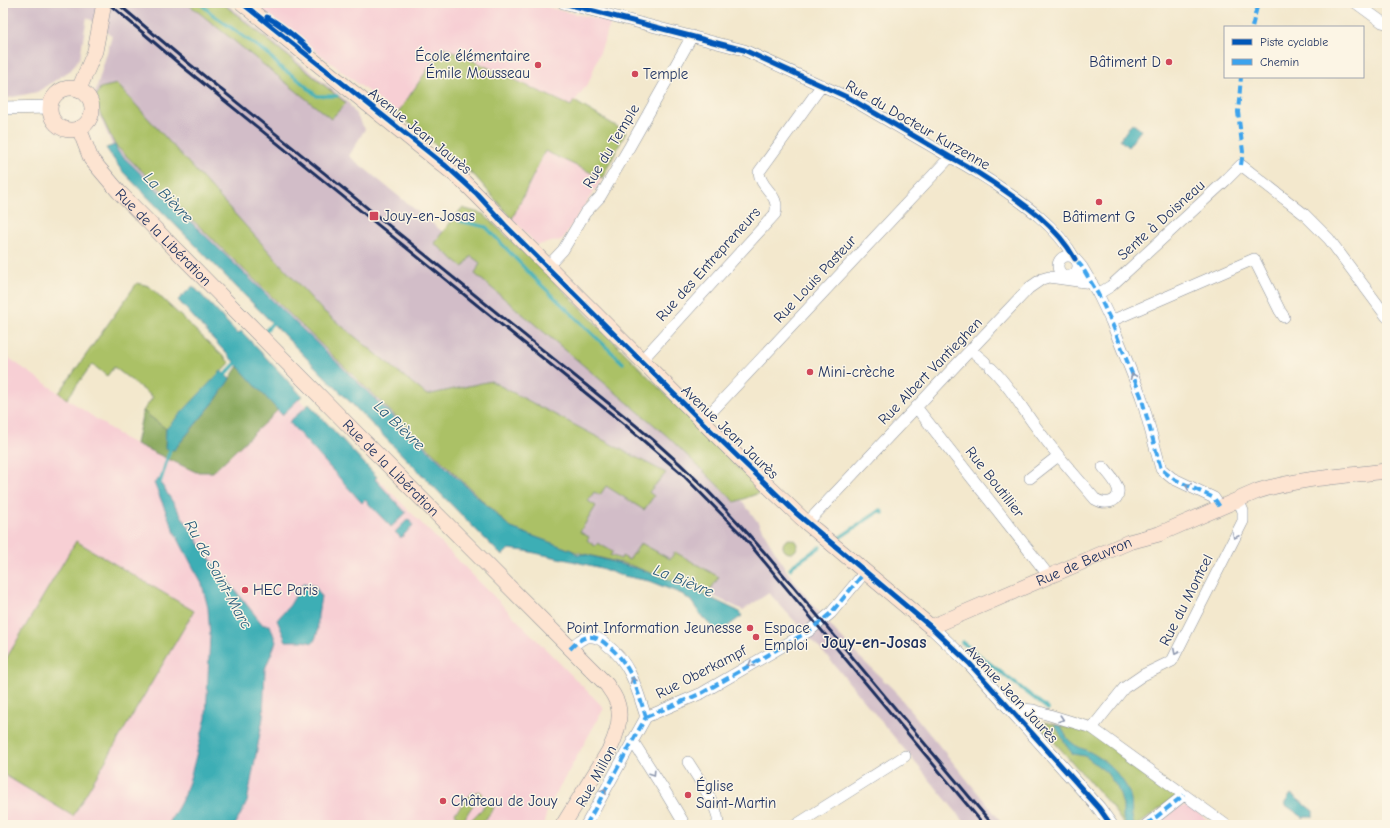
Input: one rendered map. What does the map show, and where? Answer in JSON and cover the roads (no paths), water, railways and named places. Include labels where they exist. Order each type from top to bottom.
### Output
[{"type":"main road","points":[[79,89],[95,51],[104,3]]},
{"type":"main road","name":"Avenue Jean Jaurès","points":[[247,7],[276,22],[299,40],[311,52],[322,68],[464,182],[702,422],[807,523],[931,627]]},
{"type":"main road","points":[[68,88],[79,89],[88,96],[92,106],[91,117],[88,122],[79,128],[67,130],[56,124],[52,119],[50,107],[54,96],[58,92],[68,88]]},
{"type":"main road","name":"Rue de la Libération","points":[[79,128],[91,159],[101,172],[606,685],[616,699],[619,725],[616,736],[610,749],[563,825]]},
{"type":"main road","name":"Rue de Beuvron","points":[[931,627],[1129,542],[1159,534],[1220,507],[1271,487],[1326,478],[1387,471]]},
{"type":"street","name":"Rue du Docteur Kurzenne","points":[[564,3],[744,50],[849,98],[964,164],[1027,206],[1064,241],[1098,294],[1111,321],[1141,396],[1161,469],[1172,478],[1214,498],[1220,507]]},
{"type":"street","points":[[1356,3],[1382,22],[1387,23]]},
{"type":"street","name":"Rue du Temple","points":[[548,266],[563,250],[585,213],[600,197],[692,36]]},
{"type":"street","name":"Rue des Entrepreneurs","points":[[641,361],[775,214],[777,206],[775,199],[759,178],[759,172],[822,85]]},
{"type":"street","points":[[3,108],[50,107]]},
{"type":"street","name":"Rue Louis Pasteur","points":[[702,422],[950,157]]},
{"type":"street","name":"Sente à Doisneau","points":[[1098,294],[1111,286],[1226,182],[1240,165],[1304,214],[1330,239],[1387,317]]},
{"type":"street","points":[[1029,288],[1038,276],[1060,259],[1066,256],[1072,257],[1076,260],[1078,267],[1075,273],[1070,276],[1064,275]]},
{"type":"street","points":[[1060,259],[1058,268],[1061,274],[1075,280]]},
{"type":"street","points":[[1111,321],[1254,259],[1284,317]]},
{"type":"street","name":"Rue Albert Vantieghen","points":[[807,523],[1029,288],[1042,279],[1049,277],[1092,283]]},
{"type":"street","points":[[971,350],[1004,380],[1036,428],[1095,499],[1106,503],[1112,501],[1118,491],[1116,483],[1103,467]]},
{"type":"street","name":"Rue Boutillier","points":[[916,407],[1050,576]]},
{"type":"street","points":[[1030,478],[1058,456]]},
{"type":"street","name":"Rue du Montcel","points":[[1092,728],[1124,688],[1143,675],[1172,661],[1243,521],[1243,511],[1238,500]]},
{"type":"street","name":"Rue Oberkampf","points":[[570,649],[578,642],[588,637],[594,637],[602,640],[612,648],[630,671],[646,717],[702,692],[809,631],[831,613],[866,572]]},
{"type":"street","name":"Avenue Jean Jaurès","points":[[931,627],[970,664],[1099,808],[1112,825]]},
{"type":"street","points":[[1010,708],[1033,710],[1092,728],[1226,825]]},
{"type":"street","name":"Rue Millon","points":[[586,825],[646,717]]},
{"type":"street","points":[[632,740],[685,825]]},
{"type":"street","points":[[796,825],[905,756]]},
{"type":"street","points":[[688,762],[702,782],[718,815],[717,825]]},
{"type":"street","points":[[1146,825],[1184,796]]},
{"type":"water","points":[[1132,123],[1141,130],[1128,147],[1120,140]]},
{"type":"water","points":[[115,145],[118,152],[511,528],[571,550],[578,555],[584,554],[642,570],[683,585],[738,611],[742,616],[718,632],[703,618],[691,601],[682,594],[649,581],[619,575],[601,568],[526,551],[509,549],[502,556],[122,171],[106,148]]},
{"type":"water","points":[[193,286],[238,334],[241,331],[302,396],[282,415],[178,300]]},
{"type":"water","points":[[221,371],[230,379],[215,401],[174,450],[165,448],[166,429]]},
{"type":"water","points":[[309,404],[377,477],[375,479],[406,513],[391,527],[365,500],[362,503],[289,422]]},
{"type":"water","points":[[158,479],[206,554],[263,625],[270,625],[276,642],[265,669],[263,718],[247,802],[235,825],[168,825],[181,802],[189,782],[206,718],[210,636],[208,608],[202,584],[175,533],[154,483]]},
{"type":"water","points":[[408,519],[413,525],[401,538],[395,532]]},
{"type":"water","points":[[303,583],[315,586],[321,596],[317,632],[313,643],[304,641],[286,641],[277,620],[290,605]]},
{"type":"water","points":[[1055,725],[1061,726],[1066,737],[1073,744],[1101,759],[1119,775],[1129,791],[1134,825],[1126,825],[1123,819],[1123,805],[1117,787],[1106,772],[1085,756],[1073,754]]},
{"type":"water","points":[[1291,794],[1313,811],[1313,817],[1304,818],[1284,804]]},
{"type":"waterway","name":"La Bièvre","points":[[200,3],[212,14],[268,54],[281,68],[295,77],[317,96],[337,96]]},
{"type":"waterway","points":[[460,221],[486,227],[532,276],[623,363]]},
{"type":"waterway","name":"Ru de Saint-Marc","points":[[264,333],[274,321]]},
{"type":"waterway","name":"Ru de Saint-Marc","points":[[223,377],[238,361]]},
{"type":"waterway","name":"Ru de Saint-Marc","points":[[159,486],[171,446]]},
{"type":"waterway","name":"La Bièvre","points":[[836,540],[881,510],[883,513]]},
{"type":"waterway","name":"La Bièvre","points":[[790,569],[792,566],[820,547]]},
{"type":"waterway","name":"La Bièvre","points":[[962,642],[1048,709]]},
{"type":"railway","points":[[108,3],[183,67],[624,424],[681,473],[742,535],[984,825]]},
{"type":"railway","points":[[117,3],[187,62],[665,450],[733,517],[765,553],[993,825]]},
{"type":"place","name":"Bâtiment D","points":[[1169,62]]},
{"type":"place","name":"École élémentaire Émile Mousseau","points":[[538,65]]},
{"type":"place","name":"Temple","points":[[635,74]]},
{"type":"place","name":"Bâtiment G","points":[[1099,202]]},
{"type":"place","name":"Jouy-en-Josas","points":[[374,216]]},
{"type":"place","name":"Mini-crèche","points":[[810,372]]},
{"type":"place","name":"HEC Paris","points":[[245,590]]},
{"type":"place","name":"Point Information Jeunesse","points":[[750,628]]},
{"type":"place","name":"Espace Emploi","points":[[756,637]]},
{"type":"place","name":"Église Saint-Martin","points":[[688,795]]},
{"type":"place","name":"Château de Jouy","points":[[443,801]]},
{"type":"district","name":"Jouy-en-Josas","points":[[874,642]]}]
